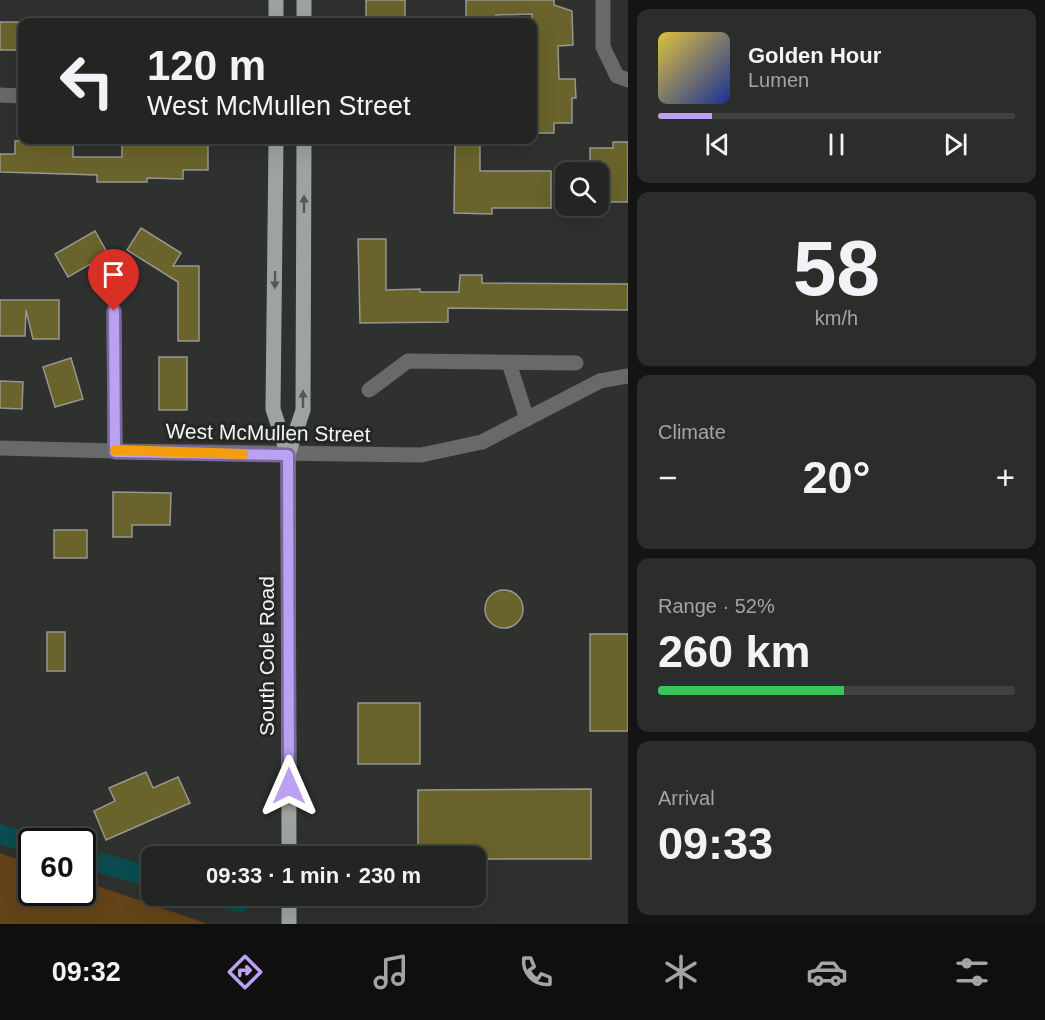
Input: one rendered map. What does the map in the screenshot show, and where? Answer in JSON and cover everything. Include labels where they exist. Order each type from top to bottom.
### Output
[{"type":"main road","points":[[276,0],[276,18]]},
{"type":"main road","points":[[304,0],[304,18]]},
{"type":"main road","name":"South Cole Road","points":[[276,144],[273,409],[288,455],[289,846]]},
{"type":"main road","name":"South Cole Road","points":[[288,455],[303,410],[304,144]]},
{"type":"main road","points":[[289,906],[289,924]]},
{"type":"street","points":[[603,0],[603,47],[617,76],[628,80]]},
{"type":"street","points":[[0,95],[18,96]]},
{"type":"street","points":[[114,311],[115,452]]},
{"type":"street","points":[[369,390],[408,361],[576,363]]},
{"type":"street","points":[[509,363],[527,418]]},
{"type":"street","name":"West McMullen Street","points":[[0,447],[115,452],[421,455],[482,442],[600,381],[628,376]]},
{"type":"shaded area","points":[[0,853],[18,859],[18,906],[96,906],[96,885],[141,901],[141,906],[156,906],[208,924],[0,924]]},
{"type":"building","points":[[366,0],[405,0],[405,18],[366,18]]},
{"type":"building","points":[[466,0],[554,0],[554,5],[572,11],[573,45],[558,46],[559,79],[575,79],[576,98],[572,98],[572,123],[554,123],[554,133],[537,133],[537,18],[532,18],[532,14],[496,15],[496,18],[466,18]]},
{"type":"building","points":[[0,22],[18,22],[18,50],[0,50]]},
{"type":"building","points":[[15,141],[18,141],[18,144],[73,144],[73,157],[122,157],[122,144],[208,144],[208,170],[183,170],[183,179],[147,178],[147,182],[97,182],[97,175],[0,172],[0,154],[15,154]]},
{"type":"building","points":[[613,142],[628,142],[628,202],[609,202],[609,162],[590,162],[590,148],[613,148]]},
{"type":"building","points":[[455,144],[480,144],[480,171],[551,171],[551,208],[492,208],[492,214],[454,213]]},
{"type":"building","points":[[141,228],[181,253],[173,266],[199,266],[199,341],[178,341],[178,282],[127,250]]},
{"type":"building","points":[[95,231],[108,254],[68,277],[55,254]]},
{"type":"building","points":[[358,239],[386,239],[386,290],[420,289],[420,292],[459,292],[460,275],[482,275],[482,283],[628,284],[628,310],[448,308],[448,322],[360,323]]},
{"type":"building","points":[[0,300],[59,300],[59,339],[33,339],[26,310],[25,336],[0,336]]},
{"type":"building","points":[[159,357],[187,357],[187,410],[159,410]]},
{"type":"building","points":[[71,358],[83,399],[55,407],[43,367]]},
{"type":"building","points":[[0,381],[23,382],[22,409],[0,408]]},
{"type":"building","points":[[113,492],[171,493],[170,525],[132,525],[132,537],[113,537]]},
{"type":"building","points":[[54,530],[87,530],[87,558],[54,558]]},
{"type":"building","points":[[504,590],[517,596],[523,609],[517,622],[504,628],[491,622],[485,609],[491,596]]},
{"type":"building","points":[[47,632],[65,632],[65,671],[47,671]]},
{"type":"building","points":[[590,634],[628,634],[628,731],[590,731]]},
{"type":"building","points":[[358,703],[420,703],[420,764],[358,764]]},
{"type":"building","points":[[146,772],[153,788],[178,777],[190,803],[106,840],[94,811],[115,801],[109,788]]},
{"type":"building","points":[[591,789],[591,859],[486,859],[486,846],[418,846],[418,790]]},
{"type":"waterway","points":[[0,834],[18,840]]},
{"type":"waterway","points":[[96,862],[141,874]]},
{"type":"slow traffic","points":[[115,450],[115,452],[243,454]]},
{"type":"route","points":[[114,311],[115,452],[288,455],[289,786]]}]
